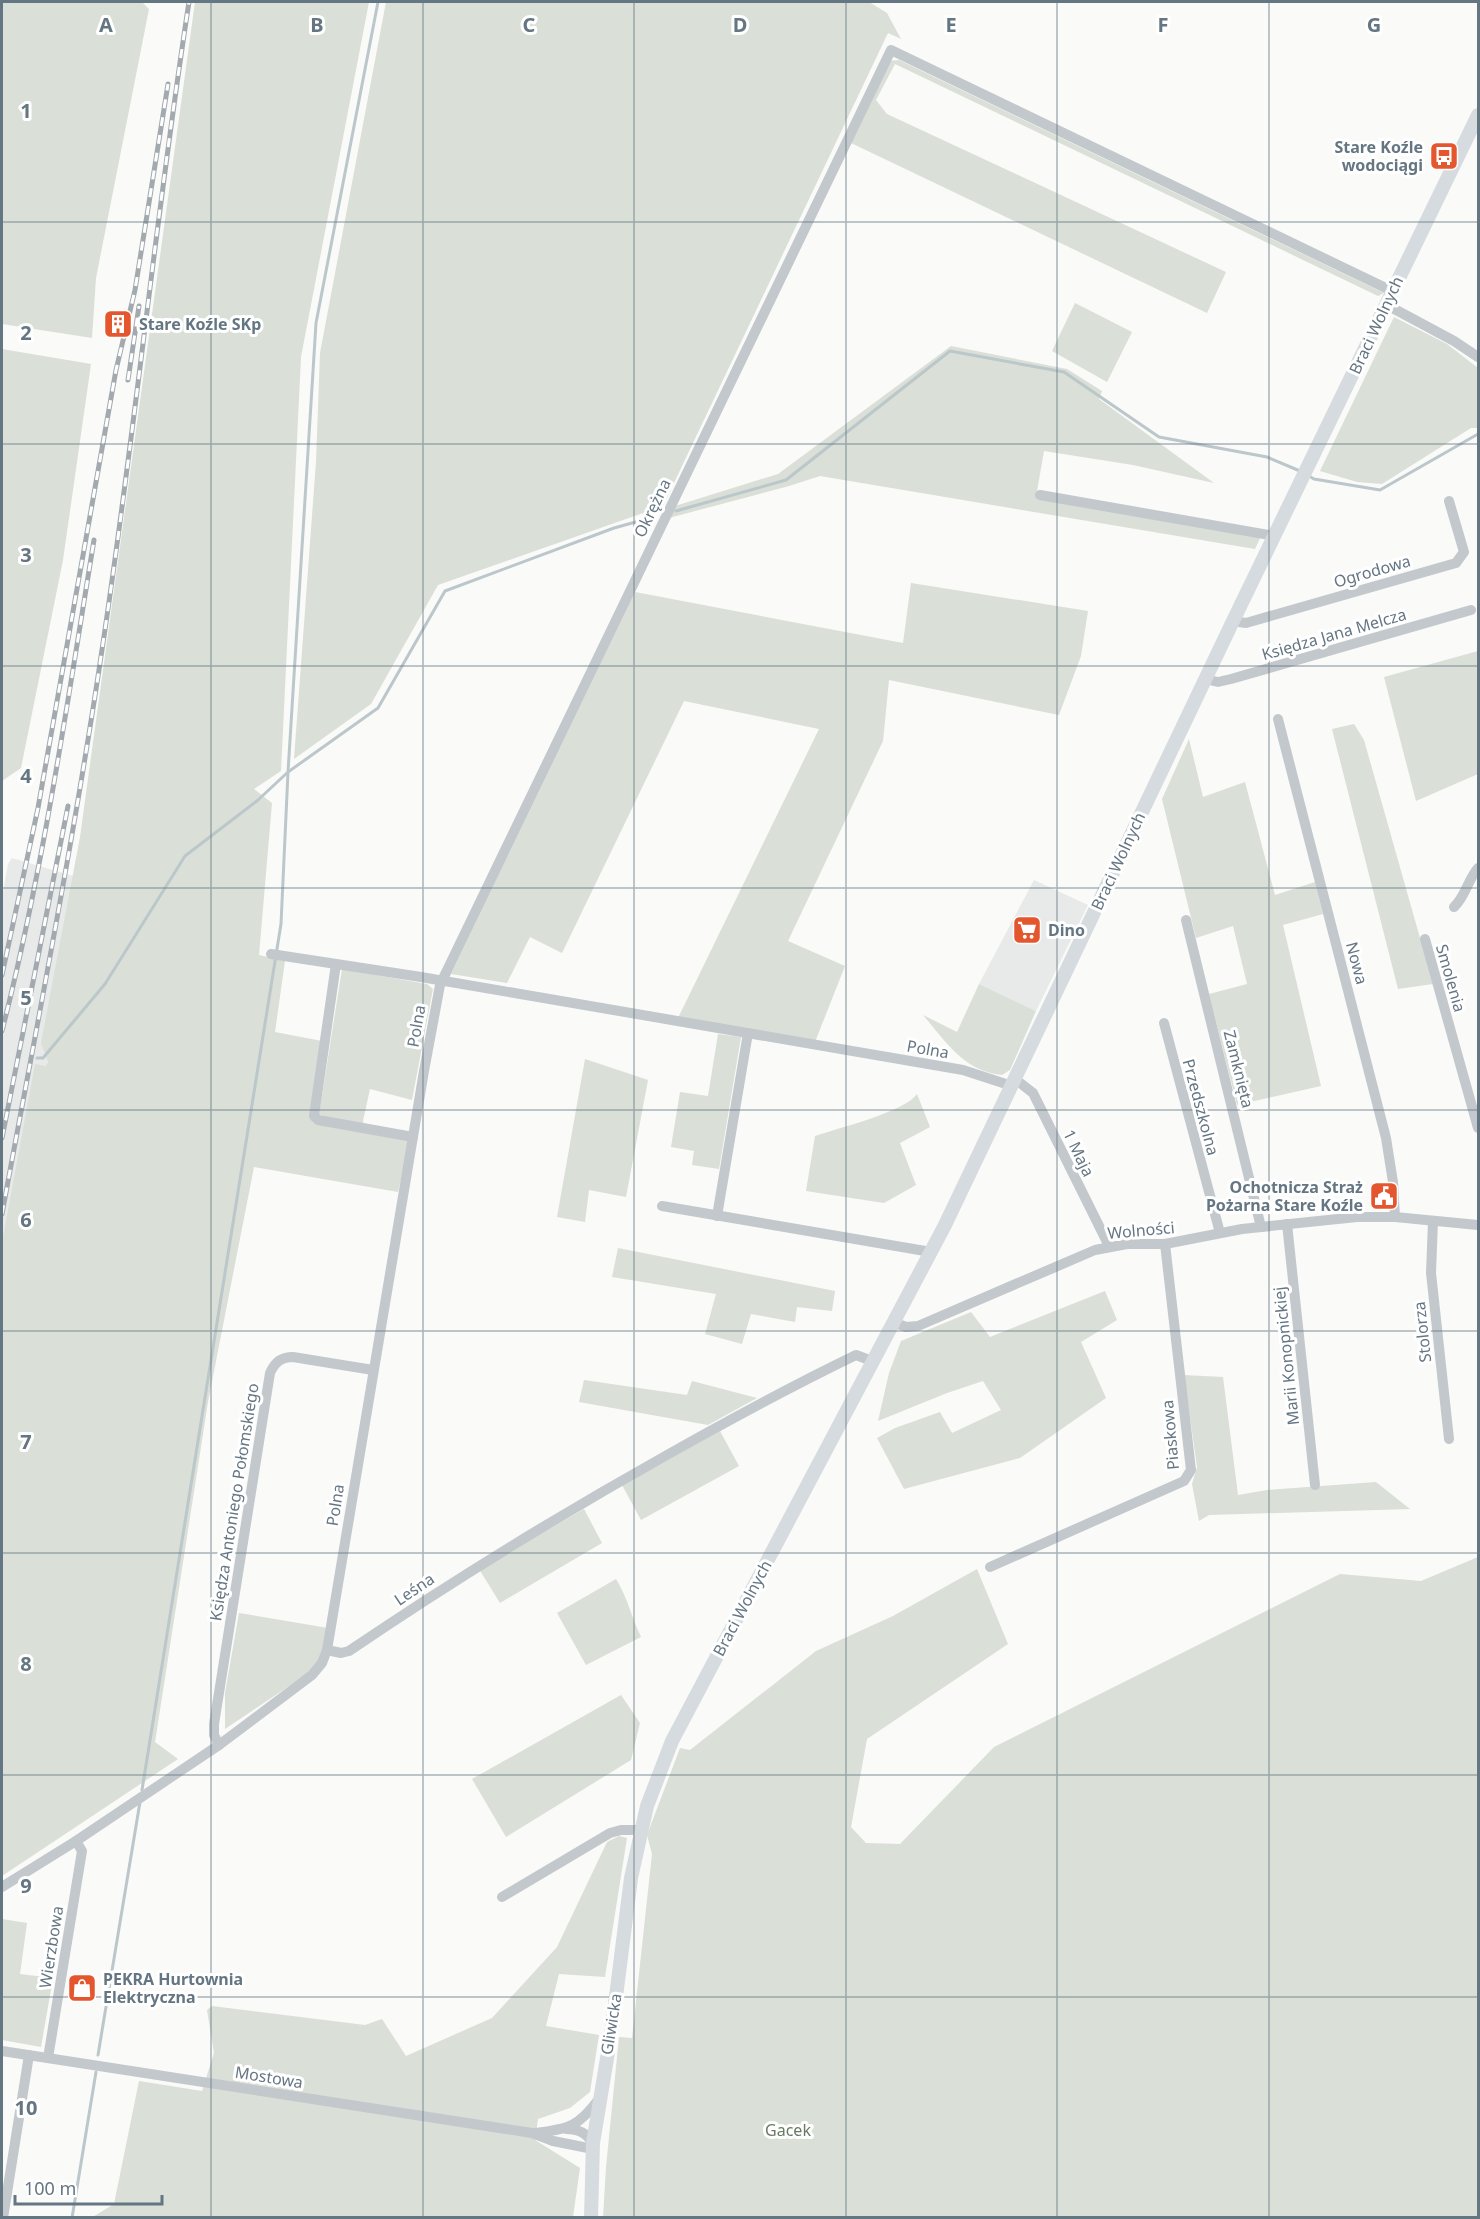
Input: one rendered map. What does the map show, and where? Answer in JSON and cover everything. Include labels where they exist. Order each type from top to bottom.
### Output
[{"type":"main road","name":"Braci Wolnych","points":[[640,1830],[654,1784],[676,1732],[931,1252],[1385,304],[1479,115]]},
{"type":"main road","name":"Gliwicka","points":[[591,2217],[593,2146],[612,2028],[631,1878],[640,1830]]},
{"type":"street","name":"Okrężna","points":[[442,980],[891,50],[1392,291]]},
{"type":"street","points":[[1385,304],[1479,357]]},
{"type":"street","points":[[1040,495],[1275,536]]},
{"type":"street","name":"Ogrodowa","points":[[1233,621],[1246,624],[1456,563],[1464,552],[1449,501]]},
{"type":"street","name":"Księdza Jana Melcza","points":[[1205,679],[1218,682],[1231,679],[1471,610]]},
{"type":"street","name":"Nowa","points":[[1278,719],[1386,1138],[1393,1182],[1395,1217]]},
{"type":"street","points":[[1455,907],[1461,901],[1473,873],[1479,868]]},
{"type":"street","name":"Zamknięta","points":[[1186,920],[1261,1227]]},
{"type":"street","name":"Smolenia","points":[[1425,939],[1479,1128]]},
{"type":"street","points":[[275,954],[442,980]]},
{"type":"street","points":[[336,964],[314,1116],[318,1120],[412,1137]]},
{"type":"street","name":"Polna","points":[[327,1650],[412,1137],[436,1000],[442,980],[963,1070],[1014,1082]]},
{"type":"street","name":"Przedszkolna","points":[[1164,1023],[1220,1233]]},
{"type":"street","points":[[717,1216],[748,1033]]},
{"type":"street","name":"1 Maja","points":[[1014,1082],[1033,1093],[1109,1246]]},
{"type":"street","points":[[662,1206],[931,1252]]},
{"type":"street","name":"Wolności","points":[[893,1322],[906,1327],[918,1326],[1109,1246],[1165,1244],[1261,1227],[1357,1217],[1395,1217],[1479,1225]]},
{"type":"street","name":"Stolorza","points":[[1432,1221],[1431,1273],[1449,1439]]},
{"type":"street","name":"Marii Konopnickiej","points":[[1287,1224],[1315,1485]]},
{"type":"street","name":"Piaskowa","points":[[990,1568],[1184,1481],[1189,1476],[1191,1470],[1165,1244]]},
{"type":"street","name":"Leśna","points":[[327,1650],[341,1653],[349,1651],[432,1594],[508,1547],[778,1394],[856,1355],[872,1361]]},
{"type":"street","name":"Księdza Antoniego Połomskiego","points":[[219,1745],[214,1735],[214,1724],[268,1385],[273,1366],[285,1357],[293,1357],[373,1370]]},
{"type":"street","points":[[2,1887],[76,1841],[219,1745],[312,1675],[322,1663],[327,1650]]},
{"type":"street","points":[[502,1897],[610,1833],[621,1830],[640,1830]]},
{"type":"street","name":"Wierzbowa","points":[[48,2058],[82,1851],[76,1841]]},
{"type":"street","name":"Mostowa","points":[[2,2051],[532,2133],[553,2141],[593,2146]]},
{"type":"street","points":[[3,2217],[29,2055]]},
{"type":"street","points":[[565,2129],[577,2123],[599,2099]]},
{"type":"street","points":[[565,2129],[575,2129],[587,2135],[593,2146]]},
{"type":"street","name":"Mostowa","points":[[532,2133],[565,2129]]},
{"type":"shaded area","points":[[12,858],[80,878],[2,1322],[2,898],[8,864]]},
{"type":"shaded area","points":[[1034,880],[1088,905],[1036,1011],[979,984]]},
{"type":"green space","points":[[2,2],[142,2],[149,9],[96,278],[92,338],[2,324]]},
{"type":"green space","points":[[195,2],[369,2],[301,357],[281,771],[254,789],[272,803],[259,955],[285,961],[275,1032],[322,1041],[311,1117],[410,1140],[398,1192],[254,1167],[208,1402],[155,1742],[178,1759],[2,1876],[2,1243],[35,1064],[46,1066],[48,1062],[41,1043],[80,837]]},
{"type":"green space","points":[[386,2],[869,2],[887,13],[901,39],[888,33],[663,506],[438,585],[371,704],[294,759],[316,462],[320,353]]},
{"type":"green space","points":[[899,60],[1384,293],[1378,296],[895,64],[876,100],[887,114],[1226,272],[1207,313],[851,143],[888,61]]},
{"type":"green space","points":[[1075,303],[1132,332],[1107,382],[1052,351]]},
{"type":"green space","points":[[1394,317],[1447,344],[1478,368],[1478,428],[1471,428],[1382,484],[1357,482],[1320,471]]},
{"type":"green space","points":[[951,346],[1067,369],[1102,391],[1099,399],[1214,483],[1133,465],[1044,451],[1036,497],[1261,536],[1255,549],[820,476],[669,518],[675,506],[778,474]]},
{"type":"green space","points":[[2,349],[91,364],[63,560],[21,768],[2,781]]},
{"type":"green space","points":[[911,583],[1088,611],[1081,656],[1059,715],[889,680],[883,741],[788,941],[845,966],[815,1042],[678,1018],[819,729],[684,701],[562,953],[530,937],[507,983],[451,974],[635,592],[903,643]]},
{"type":"green space","points":[[1478,651],[1478,774],[1416,801],[1384,677]]},
{"type":"green space","points":[[1354,724],[1364,740],[1433,984],[1398,989],[1332,729]]},
{"type":"green space","points":[[1189,739],[1203,797],[1245,782],[1275,895],[1315,882],[1323,914],[1283,925],[1321,1086],[1237,1105],[1209,994],[1247,984],[1233,926],[1196,938],[1162,799]]},
{"type":"green space","points":[[342,969],[427,984],[433,989],[412,1100],[370,1089],[364,1125],[319,1115]]},
{"type":"green space","points":[[979,984],[1036,1011],[1010,1070],[1002,1075],[977,1068],[967,1062],[957,1054],[923,1015],[957,1032]]},
{"type":"green space","points":[[718,1034],[741,1037],[719,1169],[692,1165],[694,1151],[671,1147],[680,1092],[708,1096]]},
{"type":"green space","points":[[585,1059],[648,1080],[626,1197],[589,1190],[585,1222],[557,1217]]},
{"type":"green space","points":[[917,1094],[930,1127],[900,1143],[916,1185],[884,1203],[806,1191],[815,1136],[886,1113],[910,1101]]},
{"type":"green space","points":[[618,1248],[835,1291],[832,1311],[797,1307],[795,1322],[751,1314],[742,1344],[705,1334],[716,1294],[612,1277]]},
{"type":"green space","points":[[1105,1291],[1117,1320],[1081,1342],[1106,1398],[1020,1458],[904,1489],[877,1438],[895,1428],[940,1412],[952,1433],[1001,1410],[983,1381],[878,1421],[889,1373],[901,1341],[971,1312],[990,1337]]},
{"type":"green space","points":[[1184,1375],[1223,1377],[1238,1495],[1267,1490],[1376,1482],[1410,1509],[1209,1515],[1199,1521],[1192,1484],[1197,1467]]},
{"type":"green space","points":[[584,1380],[687,1395],[692,1381],[757,1398],[708,1425],[579,1402]]},
{"type":"green space","points":[[720,1431],[739,1466],[641,1520],[622,1485]]},
{"type":"green space","points":[[584,1509],[602,1543],[500,1603],[479,1569]]},
{"type":"green space","name":"Gacek","points":[[1478,1557],[1478,2217],[603,2218],[619,2037],[632,2038],[652,1854],[647,1835],[680,1748],[690,1750],[816,1651],[893,1616],[977,1569],[1008,1644],[867,1739],[851,1827],[866,1843],[900,1844],[994,1747],[1340,1574],[1421,1581]]},
{"type":"green space","points":[[616,1579],[641,1637],[586,1665],[557,1613]]},
{"type":"green space","points":[[239,1613],[328,1628],[322,1664],[225,1729],[225,1693]]},
{"type":"green space","points":[[621,1695],[640,1723],[631,1760],[506,1837],[472,1779]]},
{"type":"green space","points":[[619,1836],[627,1838],[605,1977],[559,1974],[546,2026],[599,2035],[590,2092],[570,2108],[538,2119],[535,2140],[580,2168],[573,2217],[91,2218],[114,2204],[139,2081],[202,2091],[214,2053],[207,2010],[212,2006],[365,2025],[382,2019],[406,2056],[492,2018],[557,1947],[607,1842]]},
{"type":"green space","points":[[2,1919],[27,1923],[20,1974],[53,1978],[41,2047],[2,2040]]},
{"type":"waterway","points":[[142,1790],[281,924],[288,772],[316,323],[378,2]]},
{"type":"waterway","points":[[676,511],[786,480],[950,351],[1064,372],[1159,437],[1267,457],[1300,471]]},
{"type":"waterway","points":[[1309,476],[1314,479],[1380,490],[1478,434]]},
{"type":"waterway","points":[[37,1058],[43,1058],[105,984],[185,856],[258,800],[288,772],[378,708],[445,591],[614,528],[650,518]]},
{"type":"waterway","points":[[98,2055],[140,1802]]},
{"type":"waterway","points":[[72,2218],[96,2072]]},
{"type":"railway","points":[[2,1214],[92,715],[115,563],[166,162],[189,2]]},
{"type":"railway","points":[[2,975],[38,808],[116,370],[135,290],[168,84]]},
{"type":"railway","points":[[128,380],[139,306]]},
{"type":"railway","points":[[2,1031],[42,848],[94,540]]},
{"type":"railway","points":[[2,1138],[68,806]]},
{"type":"place","name":"Stare Koźle wodociągi","points":[[1444,156]]},
{"type":"place","name":"Stare Koźle SKp","points":[[118,324]]},
{"type":"place","name":"Dino","points":[[1027,930]]},
{"type":"place","name":"Ochotnicza Straż Pożarna Stare Koźle","points":[[1384,1196]]},
{"type":"place","name":"PEKRA Hurtownia Elektryczna","points":[[82,1988]]}]
